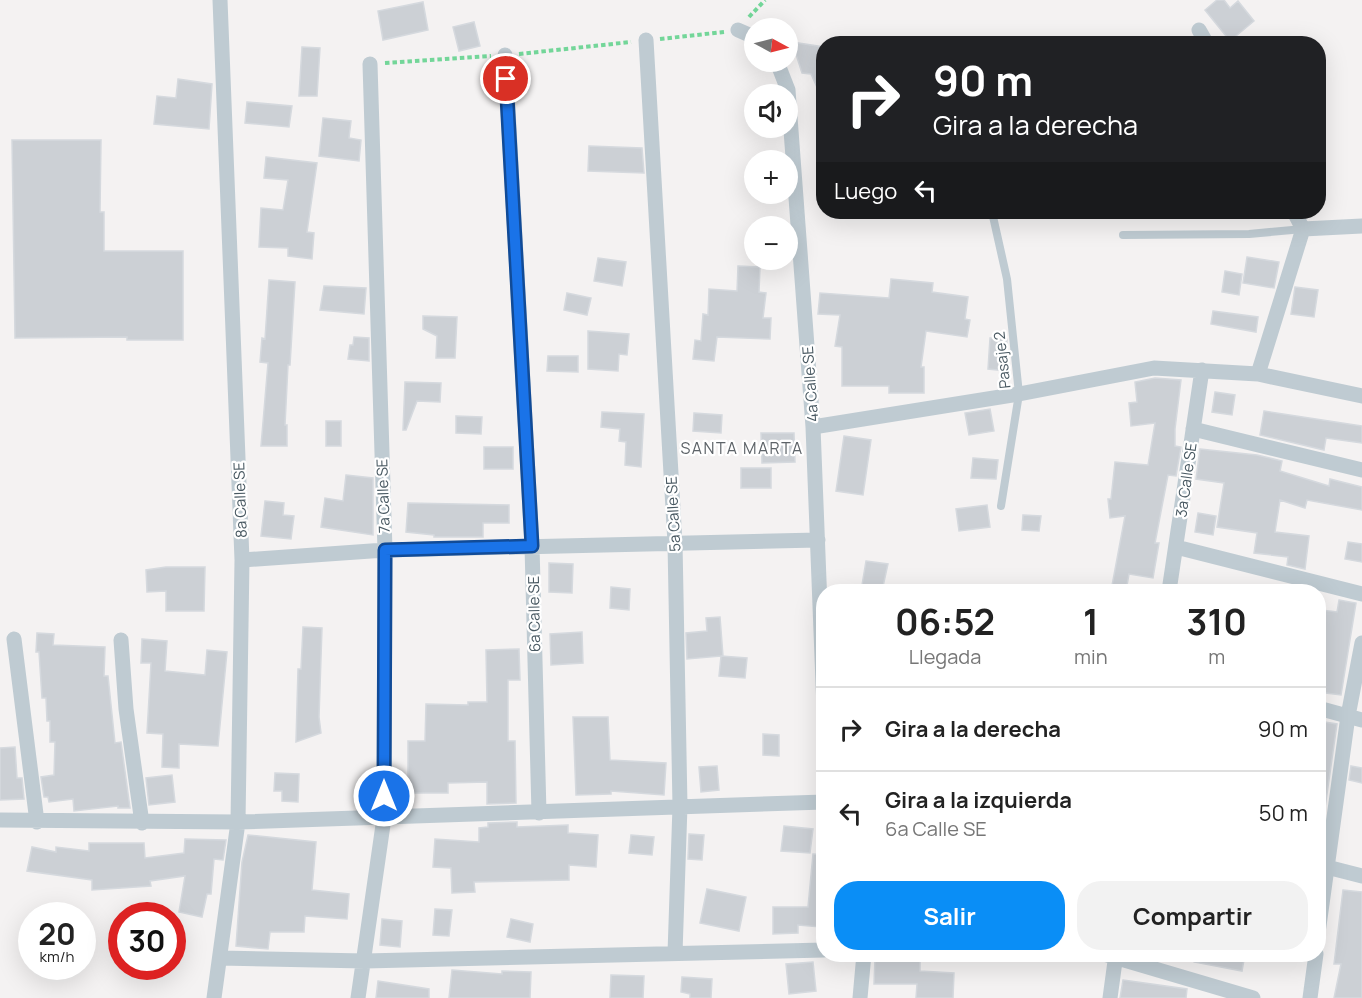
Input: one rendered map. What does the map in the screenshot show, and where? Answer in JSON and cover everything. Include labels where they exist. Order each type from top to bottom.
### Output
[{"type":"street","name":"8a Calle SE","points":[[214,998],[238,822],[242,560],[220,0]]},
{"type":"street","points":[[738,30],[744,33]]},
{"type":"street","name":"5a Calle SE","points":[[646,40],[675,543],[680,806],[675,952]]},
{"type":"street","name":"6a Calle SE","points":[[505,55],[532,546],[539,813]]},
{"type":"street","name":"7a Calle SE","points":[[358,998],[384,818],[385,550],[370,64]]},
{"type":"street","name":"4a Calle SE","points":[[781,72],[788,90],[813,427],[820,584]]},
{"type":"street","points":[[1258,374],[1303,230],[1298,219]]},
{"type":"street","points":[[1303,230],[1362,226]]},
{"type":"street","points":[[813,427],[1019,394],[1154,368],[1258,374],[1362,396]]},
{"type":"street","name":"3a Calle SE","points":[[1170,584],[1202,370]]},
{"type":"street","points":[[1193,429],[1362,470]]},
{"type":"street","points":[[242,560],[385,550],[818,540]]},
{"type":"street","points":[[1176,547],[1322,584]]},
{"type":"street","points":[[1326,585],[1362,594]]},
{"type":"street","points":[[14,639],[37,822]]},
{"type":"street","points":[[121,640],[126,709],[142,823]]},
{"type":"street","points":[[1326,852],[1355,718],[1362,644]]},
{"type":"street","points":[[1326,710],[1355,718]]},
{"type":"street","points":[[0,820],[142,823],[238,822],[816,802]]},
{"type":"street","points":[[1326,867],[1362,876]]},
{"type":"street","points":[[220,958],[365,961],[816,950]]},
{"type":"street","points":[[860,998],[863,962]]},
{"type":"street","points":[[1110,998],[1112,962]]},
{"type":"street","points":[[1132,962],[1253,998]]},
{"type":"street","points":[[1310,998],[1315,962]]},
{"type":"lane","name":"Pasaje 2","points":[[994,219],[1007,279],[1019,394],[1001,506]]},
{"type":"lane","points":[[1123,235],[1249,234],[1303,230]]},
{"type":"path","points":[[646,40],[738,30],[765,0]]},
{"type":"building","points":[[1217,0],[1224,0],[1230,8],[1238,1],[1254,21],[1236,36],[1226,36],[1205,10]]},
{"type":"building","points":[[423,2],[428,30],[383,40],[378,11]]},
{"type":"building","points":[[474,22],[480,46],[459,51],[453,27]]},
{"type":"building","points":[[798,43],[816,46],[816,85],[811,74],[802,73],[798,61]]},
{"type":"building","points":[[302,47],[320,48],[317,96],[299,96]]},
{"type":"building","points":[[178,79],[212,84],[209,129],[154,124],[157,96],[176,98]]},
{"type":"building","points":[[247,102],[292,106],[289,127],[245,123]]},
{"type":"building","points":[[323,118],[351,121],[349,138],[361,140],[359,161],[319,156]]},
{"type":"building","points":[[12,140],[101,140],[100,212],[104,212],[104,251],[183,251],[183,340],[127,340],[127,337],[15,338]]},
{"type":"building","points":[[589,146],[642,148],[644,173],[588,171]]},
{"type":"building","points":[[266,157],[317,163],[307,232],[314,233],[312,259],[288,256],[288,248],[259,247],[261,208],[283,210],[288,180],[264,178]]},
{"type":"building","points":[[1247,257],[1279,262],[1274,288],[1243,283]]},
{"type":"building","points":[[598,258],[626,262],[622,286],[594,281]]},
{"type":"building","points":[[738,266],[744,266],[744,270],[760,270],[759,292],[766,293],[763,318],[771,318],[770,339],[717,337],[714,361],[693,359],[695,340],[701,341],[703,314],[708,315],[709,289],[737,291]]},
{"type":"building","points":[[1225,271],[1242,274],[1239,295],[1222,292]]},
{"type":"building","points":[[891,279],[933,283],[932,292],[968,297],[965,319],[970,320],[967,337],[926,331],[921,367],[924,367],[924,393],[889,393],[889,386],[842,386],[842,347],[835,346],[840,315],[818,314],[820,293],[889,298]]},
{"type":"building","points":[[269,280],[295,282],[285,425],[287,425],[287,446],[261,446],[268,363],[260,362],[262,338],[265,339]]},
{"type":"building","points":[[324,286],[366,288],[364,314],[320,310]]},
{"type":"building","points":[[1295,287],[1318,290],[1314,317],[1291,314]]},
{"type":"building","points":[[567,293],[591,298],[587,315],[564,310]]},
{"type":"building","points":[[1213,311],[1258,317],[1256,332],[1211,324]]},
{"type":"building","points":[[423,316],[457,317],[455,358],[436,358],[437,336],[423,329]]},
{"type":"building","points":[[588,331],[629,334],[627,355],[619,354],[618,371],[588,369]]},
{"type":"building","points":[[354,337],[369,338],[369,361],[348,359]]},
{"type":"building","points":[[990,338],[1007,339],[1006,371],[988,369]]},
{"type":"building","points":[[548,356],[578,356],[578,372],[547,371]]},
{"type":"building","points":[[1155,378],[1181,380],[1175,446],[1181,447],[1176,476],[1168,475],[1155,543],[1159,543],[1153,578],[1129,574],[1127,584],[1112,584],[1125,516],[1110,518],[1108,499],[1111,499],[1115,462],[1148,465],[1155,423],[1131,426],[1129,403],[1137,402],[1135,382]]},
{"type":"building","points":[[405,382],[441,383],[440,402],[417,401],[406,430],[403,430]]},
{"type":"building","points":[[1215,392],[1235,395],[1232,415],[1212,412]]},
{"type":"building","points":[[990,409],[994,431],[969,435],[965,413]]},
{"type":"building","points":[[1264,411],[1362,426],[1362,443],[1326,438],[1324,450],[1260,435]]},
{"type":"building","points":[[602,412],[644,414],[641,467],[625,465],[626,442],[619,441],[620,429],[601,427]]},
{"type":"building","points":[[694,413],[722,415],[721,433],[693,431]]},
{"type":"building","points":[[456,416],[482,417],[481,434],[456,433]]},
{"type":"building","points":[[326,421],[341,421],[341,446],[326,446]]},
{"type":"building","points":[[761,433],[794,433],[795,462],[762,463]]},
{"type":"building","points":[[844,436],[871,440],[863,495],[836,491]]},
{"type":"building","points":[[484,447],[513,447],[513,469],[484,469]]},
{"type":"building","points":[[1200,449],[1257,455],[1282,461],[1280,471],[1329,486],[1330,479],[1362,487],[1362,510],[1307,500],[1305,508],[1280,500],[1275,532],[1309,536],[1305,569],[1287,565],[1288,557],[1254,553],[1257,533],[1217,527],[1224,483],[1196,479]]},
{"type":"building","points":[[973,458],[998,460],[996,479],[971,478]]},
{"type":"building","points":[[741,468],[771,468],[771,488],[741,488]]},
{"type":"building","points":[[346,475],[373,478],[373,535],[321,527],[325,498],[343,501]]},
{"type":"building","points":[[265,501],[284,503],[283,515],[294,516],[291,539],[261,536]]},
{"type":"building","points":[[408,503],[509,505],[509,523],[483,523],[483,537],[434,537],[434,535],[406,532]]},
{"type":"building","points":[[987,505],[990,527],[959,531],[956,509]]},
{"type":"building","points":[[1198,513],[1216,516],[1213,535],[1195,532]]},
{"type":"building","points":[[1023,515],[1041,516],[1039,531],[1022,530]]},
{"type":"building","points":[[1348,542],[1362,544],[1362,562],[1345,559]]},
{"type":"building","points":[[866,561],[888,564],[884,584],[862,584]]},
{"type":"building","points":[[549,563],[573,564],[572,593],[549,592]]},
{"type":"building","points":[[166,567],[205,567],[204,611],[166,611],[166,591],[147,592],[146,570]]},
{"type":"building","points":[[611,587],[630,589],[629,610],[610,608]]},
{"type":"building","points":[[1339,600],[1356,603],[1341,695],[1326,693],[1326,611],[1337,612]]},
{"type":"building","points":[[720,617],[723,656],[687,659],[686,633],[707,631],[706,618]]},
{"type":"building","points":[[303,627],[322,628],[319,717],[321,733],[296,742],[298,669],[301,669]]},
{"type":"building","points":[[582,632],[583,663],[551,665],[550,634]]},
{"type":"building","points":[[37,633],[54,634],[53,645],[105,647],[104,676],[108,676],[115,743],[121,742],[130,808],[118,808],[118,806],[74,811],[73,799],[49,802],[48,797],[44,797],[41,777],[54,775],[55,742],[50,742],[50,721],[47,721],[46,698],[42,698],[39,652],[36,652]]},
{"type":"building","points":[[142,639],[167,641],[165,671],[205,675],[207,650],[227,652],[218,746],[179,744],[179,768],[162,767],[163,734],[147,733],[151,663],[141,663]]},
{"type":"building","points":[[519,649],[520,680],[508,680],[508,741],[515,741],[516,803],[487,804],[487,782],[448,783],[448,793],[408,793],[408,741],[425,741],[426,704],[468,705],[468,702],[487,702],[486,650]]},
{"type":"building","points":[[721,656],[747,658],[745,678],[719,676]]},
{"type":"building","points":[[573,717],[608,717],[610,760],[666,763],[664,795],[611,791],[611,794],[576,795]]},
{"type":"building","points":[[1326,722],[1337,724],[1326,801]]},
{"type":"building","points":[[763,734],[779,735],[779,756],[763,755]]},
{"type":"building","points":[[15,747],[17,778],[22,778],[24,799],[0,800],[0,748]]},
{"type":"building","points":[[717,766],[719,790],[701,792],[699,767]]},
{"type":"building","points":[[1351,766],[1362,768],[1362,783],[1349,780]]},
{"type":"building","points":[[275,773],[299,774],[298,802],[282,801],[282,791],[274,791]]},
{"type":"building","points":[[172,775],[175,802],[149,805],[146,778]]},
{"type":"building","points":[[517,822],[517,827],[568,825],[568,833],[598,835],[596,867],[569,865],[569,880],[474,882],[475,892],[452,893],[451,868],[433,867],[435,839],[479,842],[479,828],[488,827],[488,823]]},
{"type":"building","points":[[784,826],[813,829],[810,853],[781,851]]},
{"type":"building","points":[[689,834],[704,835],[702,860],[688,859]]},
{"type":"building","points":[[248,835],[316,842],[312,890],[349,894],[347,919],[305,916],[304,932],[270,932],[268,949],[236,946],[242,862]]},
{"type":"building","points":[[631,835],[654,837],[652,855],[629,853]]},
{"type":"building","points":[[185,839],[226,840],[223,860],[214,859],[211,894],[207,894],[202,917],[186,914],[186,902],[181,902],[185,876],[150,881],[151,886],[92,890],[92,880],[27,871],[32,847],[56,852],[56,847],[89,851],[89,843],[144,843],[145,858],[184,853]]},
{"type":"building","points":[[813,854],[816,854],[816,927],[798,925],[798,933],[773,934],[773,907],[808,907]]},
{"type":"building","points":[[707,889],[746,897],[739,931],[700,923]]},
{"type":"building","points":[[1343,890],[1362,892],[1362,998],[1334,998],[1341,964],[1334,964]]},
{"type":"building","points":[[435,909],[452,910],[449,936],[433,935]]},
{"type":"building","points":[[382,919],[402,921],[400,947],[380,945]]},
{"type":"building","points":[[511,919],[533,924],[530,942],[507,937]]},
{"type":"building","points":[[813,962],[816,991],[789,994],[786,964]]},
{"type":"building","points":[[875,962],[920,962],[920,971],[954,973],[953,998],[916,998],[917,984],[874,984]]},
{"type":"building","points":[[1194,962],[1244,962],[1242,971]]},
{"type":"building","points":[[452,970],[502,974],[502,971],[531,972],[530,998],[449,998]]},
{"type":"building","points":[[611,975],[644,976],[643,998],[610,998]]},
{"type":"building","points":[[682,977],[712,979],[711,998],[690,998],[690,994],[681,992]]},
{"type":"building","points":[[1123,980],[1187,989],[1186,998],[1120,998]]},
{"type":"building","points":[[378,981],[429,989],[429,998],[376,998]]},
{"type":"district","name":"SANTA MARTA","points":[[742,448]]},
{"type":"route","points":[[384,796],[385,550],[532,546],[506,79]]}]
